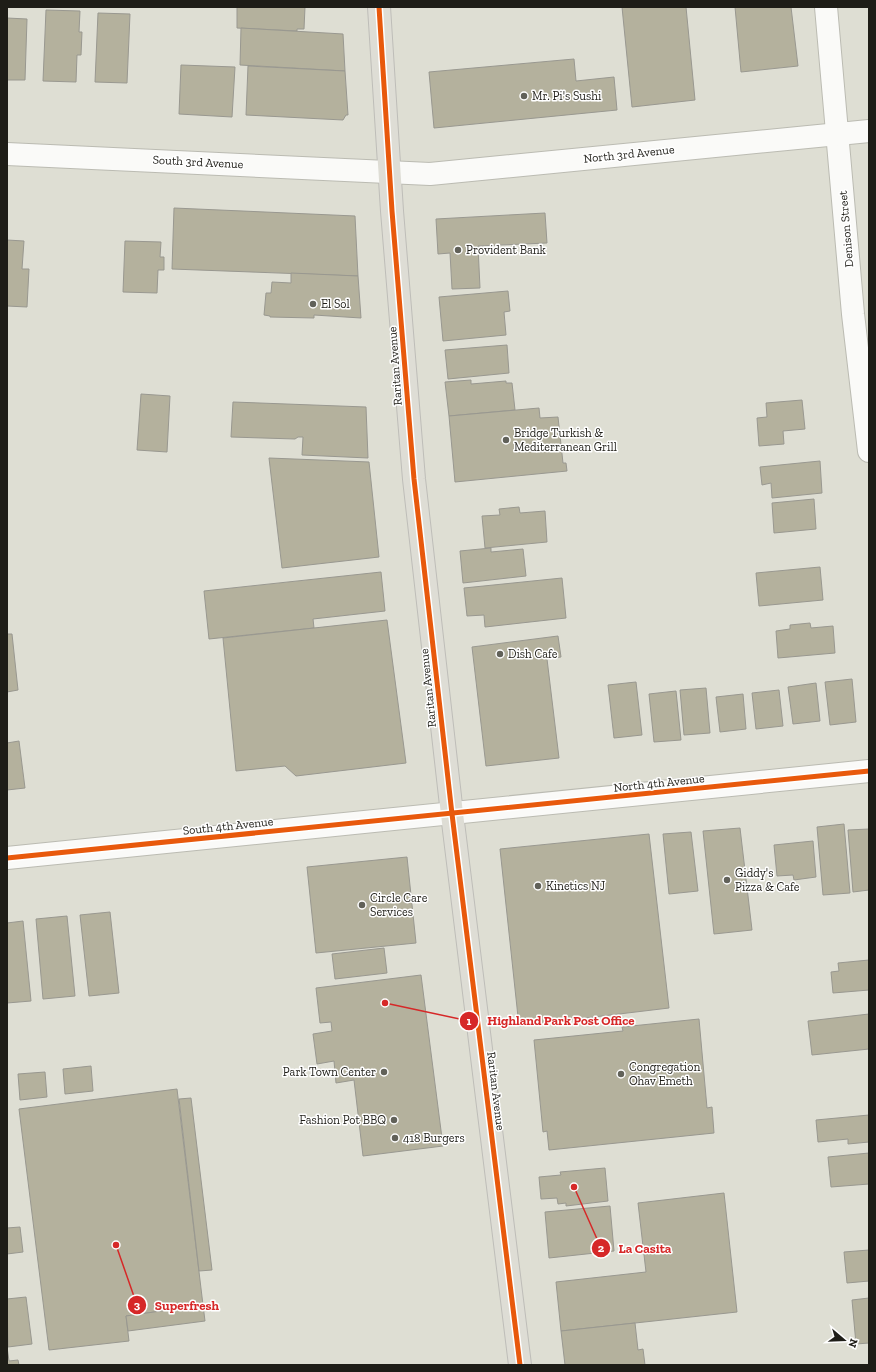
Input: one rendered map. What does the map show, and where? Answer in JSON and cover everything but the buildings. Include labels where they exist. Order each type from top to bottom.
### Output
[{"type":"main road","name":"Raritan Avenue","points":[[379,7],[414,479],[452,814],[520,1365]]},
{"type":"street","name":"Denison Street","points":[[826,7],[853,314],[869,451]]},
{"type":"street","name":"North 3rd Avenue","points":[[390,171],[430,174],[869,131]]},
{"type":"street","name":"South 3rd Avenue","points":[[7,154],[390,171]]},
{"type":"street","name":"North 4th Avenue","points":[[452,814],[869,771]]},
{"type":"street","name":"South 4th Avenue","points":[[7,858],[452,814]]},
{"type":"cycle path","points":[[379,7],[392,211],[414,479],[452,814],[520,1365]]},
{"type":"cycle path","points":[[7,858],[869,771]]},
{"type":"place","name":"Mr. Pi's Sushi","points":[[524,96]]},
{"type":"place","name":"Provident Bank","points":[[458,250]]},
{"type":"place","name":"El Sol","points":[[313,304]]},
{"type":"place","name":"Bridge Turkish & Mediterranean Grill","points":[[506,440]]},
{"type":"place","name":"Dish Cafe","points":[[500,654]]},
{"type":"place","name":"Giddy's Pizza & Cafe","points":[[727,880]]},
{"type":"place","name":"Kinetics NJ","points":[[538,886]]},
{"type":"place","name":"Circle Care Services","points":[[362,905]]},
{"type":"place","name":"Highland Park Post Office","points":[[385,1003]]},
{"type":"place","name":"Park Town Center","points":[[384,1072]]},
{"type":"place","name":"Congregation Ohav Emeth","points":[[621,1074]]},
{"type":"place","name":"Fashion Pot BBQ","points":[[394,1120]]},
{"type":"place","name":"418 Burgers","points":[[395,1138]]},
{"type":"place","name":"La Casita","points":[[574,1187]]},
{"type":"place","name":"Superfresh","points":[[116,1245]]}]
